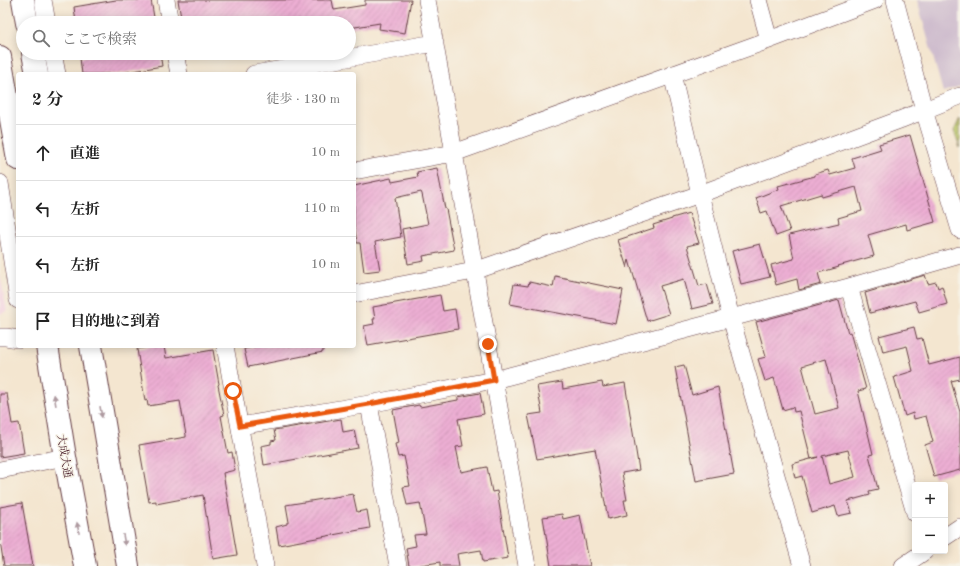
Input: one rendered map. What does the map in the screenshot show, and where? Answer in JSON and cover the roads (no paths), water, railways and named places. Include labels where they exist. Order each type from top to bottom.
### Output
[{"type":"street","points":[[23,0],[26,16]]},
{"type":"street","points":[[43,0],[46,16]]},
{"type":"street","points":[[166,0],[169,16]]},
{"type":"street","points":[[427,0],[527,566]]},
{"type":"street","points":[[758,0],[769,40]]},
{"type":"street","points":[[356,171],[454,153],[769,40],[875,0]]},
{"type":"street","points":[[895,0],[924,110],[960,230]]},
{"type":"street","points":[[356,57],[435,43]]},
{"type":"street","points":[[0,57],[16,148]]},
{"type":"street","points":[[34,60],[37,72]]},
{"type":"street","points":[[54,60],[57,72]]},
{"type":"street","points":[[176,60],[179,72]]},
{"type":"street","points":[[266,72],[336,60]]},
{"type":"street","points":[[672,74],[731,318],[802,566]]},
{"type":"street","points":[[356,294],[474,271],[700,194],[960,96]]},
{"type":"street","points":[[0,183],[16,287]]},
{"type":"street","points":[[240,426],[369,404],[494,380],[849,287],[960,256]]},
{"type":"street","points":[[849,287],[912,503]]},
{"type":"street","points":[[0,337],[16,339]]},
{"type":"street","name":"大成大通","points":[[47,348],[85,566]]},
{"type":"street","points":[[91,348],[128,566]]},
{"type":"street","points":[[225,348],[265,566]]},
{"type":"street","points":[[369,404],[398,566]]},
{"type":"street","points":[[0,470],[65,457]]},
{"type":"street","points":[[948,536],[960,527]]},
{"type":"street","points":[[903,566],[921,554]]}]
